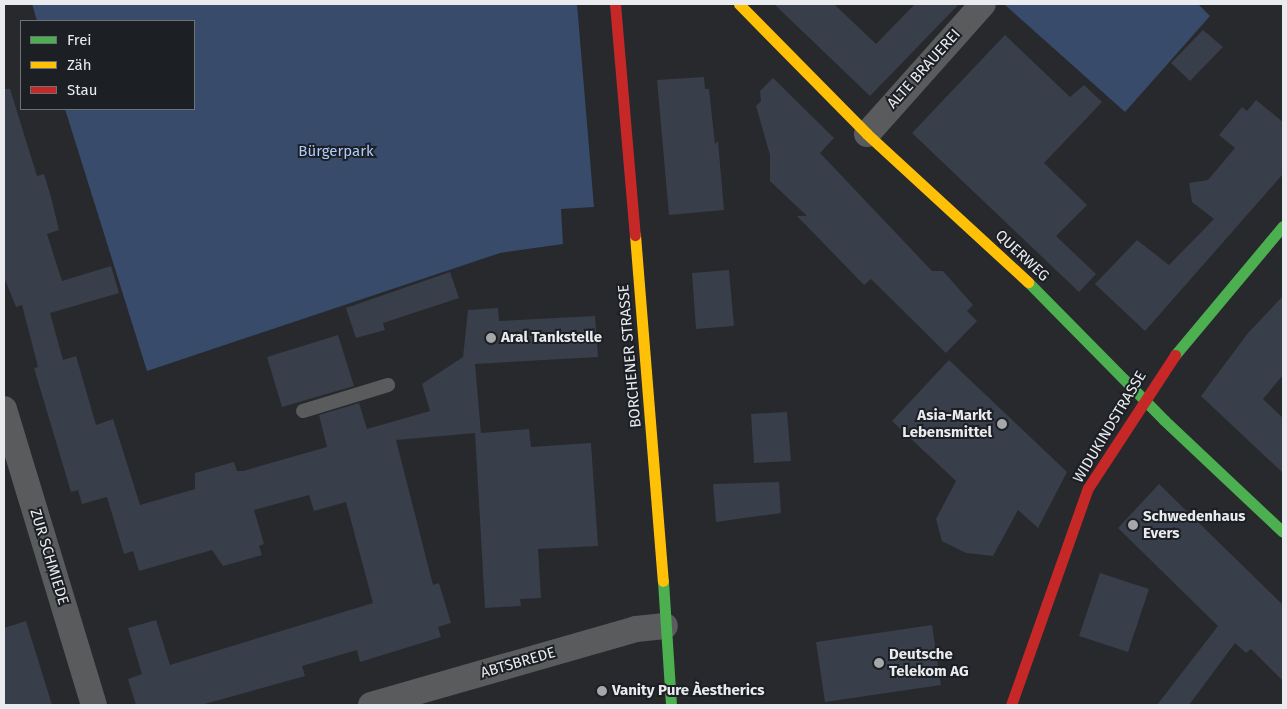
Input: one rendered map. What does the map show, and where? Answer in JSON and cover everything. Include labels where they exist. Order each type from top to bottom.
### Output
[{"type":"street","name":"BORCHENER STRASSE","points":[[615,4],[670,705]]},
{"type":"street","name":"QUERWEG","points":[[739,4],[867,134],[1030,284],[1283,532]]},
{"type":"street","name":"ALTE BRAUEREI","points":[[867,134],[982,4]]},
{"type":"street","name":"WIDUKINDSTRASSE","points":[[1011,705],[1088,488],[1143,396],[1283,226]]},
{"type":"street","name":"ZUR SCHMIEDE","points":[[4,409],[94,705]]},
{"type":"street","name":"ABTSBREDE","points":[[371,705],[636,629],[665,626]]},
{"type":"lane","points":[[304,411],[388,385]]},
{"type":"green space","name":"Bürgerpark","points":[[32,4],[577,4],[594,207],[561,209],[563,244],[500,253],[147,371],[65,110],[195,110],[195,20],[37,20]]},
{"type":"green space","points":[[1198,4],[1210,16],[1125,112],[1005,5]]},
{"type":"building","points":[[774,4],[834,4],[876,44],[915,4],[959,4],[870,96]]},
{"type":"building","points":[[1203,30],[1223,47],[1190,81],[1171,63]]},
{"type":"building","points":[[1005,35],[1070,97],[1084,85],[1102,102],[1044,163],[1087,205],[1056,236],[1096,274],[1079,292],[912,133]]},
{"type":"building","points":[[704,77],[705,89],[709,89],[715,144],[718,141],[724,210],[669,215],[657,80]]},
{"type":"building","points":[[773,78],[834,138],[820,153],[932,271],[943,271],[973,305],[967,311],[977,321],[946,353],[871,279],[864,285],[797,216],[807,216],[770,181],[770,155],[756,106],[761,101],[760,91]]},
{"type":"building","points":[[4,89],[10,89],[37,176],[44,174],[51,197],[59,230],[47,234],[62,281],[111,266],[119,293],[50,313],[63,360],[76,356],[96,425],[113,419],[140,505],[195,489],[195,473],[234,462],[237,471],[243,471],[327,447],[319,415],[359,403],[367,429],[430,411],[422,384],[463,357],[468,310],[498,308],[499,321],[595,316],[598,357],[475,364],[481,433],[529,429],[531,447],[591,443],[598,546],[538,549],[541,598],[520,599],[521,606],[485,608],[475,433],[396,440],[433,585],[439,583],[451,623],[438,627],[441,637],[360,662],[357,650],[302,666],[305,676],[201,705],[136,705],[128,679],[142,674],[128,628],[156,620],[170,665],[373,603],[346,502],[314,511],[309,495],[254,510],[264,544],[259,546],[262,555],[223,566],[212,550],[139,571],[133,551],[124,554],[107,497],[82,504],[78,490],[71,492],[34,368],[38,367],[22,305],[16,307],[4,277]]},
{"type":"building","points":[[1256,100],[1283,122],[1283,174],[1145,331],[1095,284],[1137,240],[1169,265],[1214,219],[1192,202],[1189,183],[1208,180],[1235,148],[1219,135],[1242,107],[1247,111]]},
{"type":"building","points":[[729,270],[734,326],[696,329],[692,273]]},
{"type":"building","points":[[450,272],[459,298],[383,323],[385,330],[356,338],[346,308]]},
{"type":"building","points":[[1283,296],[1283,375],[1263,399],[1283,418],[1283,473],[1201,396],[1248,333]]},
{"type":"building","points":[[338,335],[354,386],[282,407],[267,357]]},
{"type":"building","points":[[949,360],[1067,472],[1038,528],[1018,510],[993,556],[966,553],[942,541],[936,519],[956,481],[892,421]]},
{"type":"building","points":[[787,412],[791,461],[754,463],[751,414]]},
{"type":"building","points":[[779,482],[781,513],[716,522],[713,484]]},
{"type":"building","points":[[1159,484],[1283,605],[1283,681],[1251,649],[1246,653],[1235,643],[1189,705],[1157,705],[1218,626],[1118,528]]},
{"type":"building","points":[[1100,573],[1149,589],[1128,652],[1079,636]]},
{"type":"building","points":[[26,621],[52,705],[4,705],[4,628]]},
{"type":"building","name":"Deutsche Telekom AG","points":[[932,625],[941,685],[825,702],[816,642]]},
{"type":"traffic: fast","points":[[1175,355],[1283,226]]},
{"type":"traffic: fast","points":[[1028,282],[1164,420],[1283,532]]},
{"type":"traffic: fast","points":[[663,581],[671,705]]},
{"type":"traffic: slow","points":[[739,4],[867,134],[1028,282]]},
{"type":"traffic: slow","points":[[635,235],[663,581]]},
{"type":"traffic: jam","points":[[615,4],[635,235]]},
{"type":"traffic: jam","points":[[1011,705],[1088,488],[1175,355]]},
{"type":"place","name":"Aral Tankstelle","points":[[491,338]]},
{"type":"place","name":"Asia-Markt Lebensmittel","points":[[1002,424]]},
{"type":"place","name":"Schwedenhaus Evers","points":[[1133,525]]},
{"type":"place","name":"Deutsche Telekom AG","points":[[879,663]]},
{"type":"place","name":"Vanity Pure Àestherics","points":[[602,691]]}]
